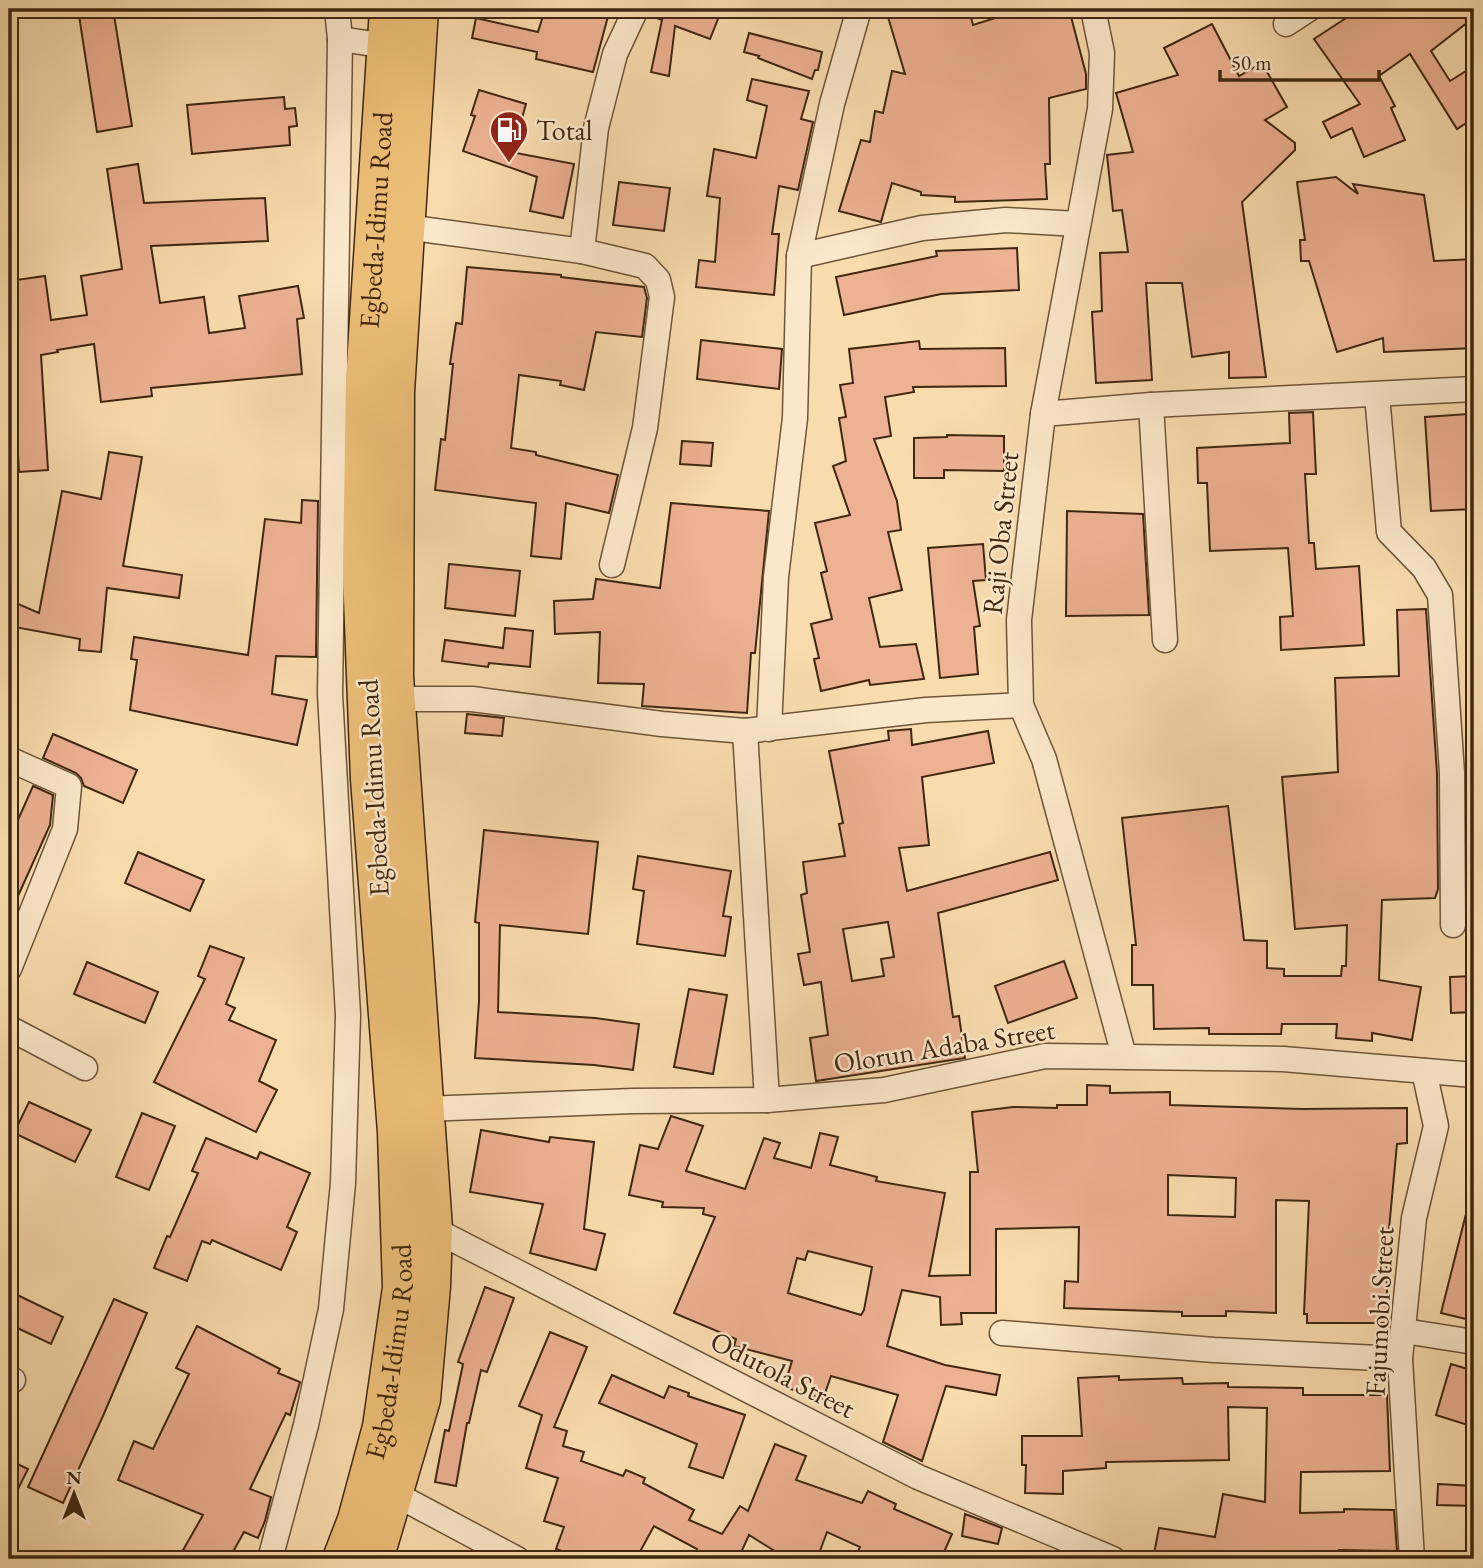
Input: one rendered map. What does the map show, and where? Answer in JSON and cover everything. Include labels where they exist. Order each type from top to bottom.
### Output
[{"type":"main road","name":"Egbeda-Idimu Road","points":[[374,1559],[421,1399],[433,1229],[405,817],[394,699],[395,393],[419,9]]},
{"type":"main road","name":"Egbeda-Idimu Road","points":[[342,1559],[357,1520],[382,1427],[402,1288],[397,1132],[370,779],[362,571],[365,382],[388,27]]},
{"type":"street","points":[[270,1559],[306,1425],[331,1310],[343,1183],[348,1015],[330,694],[340,39],[337,9]]},
{"type":"street","points":[[582,251],[596,128],[615,54],[636,9]]},
{"type":"street","points":[[767,1100],[757,730],[795,418],[799,256],[832,104],[859,9]]},
{"type":"street","name":"Raji Oba Street","points":[[1093,9],[1102,53],[1100,109],[1043,414],[1019,620],[1021,705],[1044,759],[1124,1056]]},
{"type":"street","points":[[1286,24],[1309,9]]},
{"type":"street","points":[[340,39],[388,27]]},
{"type":"street","points":[[799,256],[922,228],[1006,220],[1078,224]]},
{"type":"street","points":[[406,227],[582,251],[645,267],[658,280],[662,297],[645,428],[612,565]]},
{"type":"street","points":[[1043,414],[1151,405],[1474,389]]},
{"type":"street","points":[[1377,395],[1389,532],[1424,568],[1440,595],[1452,773],[1453,925]]},
{"type":"street","points":[[1151,405],[1165,640]]},
{"type":"street","points":[[394,699],[472,699],[662,723],[757,730],[926,710],[1021,705]]},
{"type":"street","points":[[9,759],[69,786],[65,829],[9,969]]},
{"type":"street","points":[[9,1028],[85,1068]]},
{"type":"street","name":"Olorun Adaba Street","points":[[423,1109],[633,1101],[767,1100],[884,1090],[1045,1056],[1283,1059],[1474,1075]]},
{"type":"street","name":"Fajumobi Street","points":[[1412,1559],[1400,1359],[1414,1218],[1436,1126],[1423,1071]]},
{"type":"street","name":"Odutola Street","points":[[433,1229],[918,1476],[1113,1559]]},
{"type":"street","points":[[1404,1331],[1474,1342]]},
{"type":"street","points":[[1002,1333],[1214,1350],[1400,1359]]},
{"type":"street","points":[[393,1493],[517,1559]]},
{"type":"building","points":[[78,9],[113,9],[132,126],[97,132]]},
{"type":"building","points":[[545,9],[610,9],[593,72],[536,59],[537,52],[472,38],[476,18],[538,32]]},
{"type":"building","points":[[651,9],[722,9],[710,39],[675,26],[669,76],[651,72],[662,20],[649,15]]},
{"type":"building","points":[[916,9],[969,9],[973,25],[1024,9],[1069,9],[1086,74],[1086,89],[1049,98],[1050,164],[1045,164],[1047,199],[955,202],[955,197],[921,195],[921,192],[892,183],[881,222],[839,211],[861,140],[870,142],[875,111],[883,113],[892,71],[905,74],[888,17]]},
{"type":"building","points":[[1360,9],[1458,9],[1468,22],[1431,51],[1450,81],[1474,66],[1474,118],[1457,129],[1410,54],[1379,76],[1395,106],[1391,108],[1405,140],[1364,157],[1352,128],[1331,138],[1323,122],[1360,104],[1314,39]]},
{"type":"building","points":[[1212,24],[1239,76],[1262,63],[1287,107],[1265,120],[1295,143],[1295,150],[1242,202],[1266,377],[1229,378],[1229,352],[1192,357],[1182,283],[1146,283],[1152,380],[1096,383],[1092,312],[1102,311],[1100,253],[1128,252],[1122,210],[1113,211],[1107,155],[1133,152],[1116,93],[1178,75],[1164,48]]},
{"type":"building","points":[[749,33],[822,52],[818,70],[815,70],[812,79],[744,52]]},
{"type":"building","points":[[752,79],[809,91],[801,119],[813,122],[798,190],[779,186],[772,234],[779,234],[774,295],[696,287],[699,260],[715,262],[720,198],[707,196],[714,149],[756,158],[767,106],[747,100]]},
{"type":"building","points":[[479,90],[526,104],[514,147],[517,149],[516,153],[574,164],[563,218],[530,211],[537,177],[463,151],[475,116],[471,115]]},
{"type":"building","points":[[284,97],[285,109],[295,108],[297,126],[289,127],[290,145],[192,154],[187,105]]},
{"type":"building","points":[[138,164],[144,203],[265,198],[268,241],[151,246],[160,303],[204,297],[209,333],[245,328],[239,296],[298,286],[304,318],[297,319],[302,374],[151,388],[152,396],[101,402],[94,344],[41,355],[48,470],[19,472],[15,402],[9,402],[9,281],[45,276],[51,320],[87,315],[81,276],[122,269],[107,169]]},
{"type":"building","points":[[1336,177],[1358,194],[1353,184],[1424,195],[1434,261],[1474,259],[1474,348],[1384,352],[1383,338],[1337,352],[1309,261],[1301,261],[1300,240],[1305,240],[1297,182]]},
{"type":"building","points":[[619,182],[670,188],[664,231],[613,225]]},
{"type":"building","points":[[1017,248],[1019,290],[941,294],[844,315],[836,277],[937,256],[936,251]]},
{"type":"building","points":[[467,267],[561,275],[644,287],[647,298],[642,337],[596,332],[584,390],[560,385],[561,381],[519,375],[511,448],[536,452],[536,455],[618,475],[609,513],[566,503],[561,559],[531,556],[536,503],[435,490],[441,439],[445,440],[453,364],[450,364],[456,323],[462,324]]},
{"type":"building","points":[[701,340],[782,349],[779,389],[697,379]]},
{"type":"building","points":[[919,341],[920,349],[1005,348],[1006,386],[913,387],[914,392],[885,397],[891,436],[874,439],[897,501],[901,530],[888,532],[902,590],[869,598],[880,647],[916,644],[924,679],[870,685],[869,680],[821,691],[814,659],[819,658],[811,624],[832,619],[821,573],[827,571],[815,523],[850,515],[833,466],[846,461],[839,418],[846,417],[840,385],[853,383],[849,349]]},
{"type":"building","points":[[1313,412],[1316,474],[1305,474],[1309,543],[1314,543],[1316,569],[1359,566],[1364,645],[1281,650],[1280,617],[1293,616],[1288,548],[1210,551],[1207,483],[1198,483],[1197,448],[1290,443],[1289,413]]},
{"type":"building","points":[[1468,414],[1474,509],[1431,511],[1425,417]]},
{"type":"building","points":[[947,435],[1004,436],[1004,471],[944,470],[944,478],[914,478],[914,438]]},
{"type":"building","points":[[682,441],[713,443],[711,466],[680,464]]},
{"type":"building","points":[[109,452],[142,457],[123,566],[182,575],[179,598],[107,588],[101,652],[79,650],[80,639],[9,626],[9,600],[39,613],[62,491],[101,499]]},
{"type":"building","points":[[302,500],[318,501],[316,657],[276,656],[272,694],[307,700],[297,745],[130,710],[137,660],[131,659],[134,637],[248,655],[265,519],[301,523]]},
{"type":"building","points":[[671,503],[769,511],[755,653],[751,653],[747,713],[642,706],[644,684],[598,683],[600,632],[555,634],[554,601],[593,599],[596,579],[660,588]]},
{"type":"building","points":[[1067,511],[1143,514],[1149,615],[1066,616]]},
{"type":"building","points":[[983,544],[986,580],[973,581],[980,626],[974,627],[978,674],[940,678],[928,548]]},
{"type":"building","points":[[449,564],[520,571],[515,616],[445,608]]},
{"type":"building","points":[[1426,609],[1437,774],[1438,889],[1435,898],[1382,900],[1379,980],[1421,987],[1412,1040],[1372,1033],[1372,1041],[1336,1038],[1337,1024],[1282,1024],[1281,1034],[1209,1034],[1209,1028],[1154,1029],[1153,985],[1132,985],[1132,945],[1136,945],[1122,818],[1228,806],[1244,940],[1267,941],[1267,968],[1284,969],[1284,976],[1341,976],[1342,966],[1346,966],[1347,925],[1295,929],[1282,777],[1338,772],[1335,678],[1399,676],[1397,610]]},
{"type":"building","points":[[505,628],[533,631],[530,667],[489,663],[488,667],[442,661],[445,640],[503,648]]},
{"type":"building","points":[[467,714],[504,718],[502,736],[465,733]]},
{"type":"building","points":[[911,729],[912,745],[988,731],[994,763],[922,777],[929,845],[899,848],[907,891],[1050,852],[1058,880],[938,913],[953,1017],[959,1016],[965,1058],[816,1081],[810,1038],[828,1035],[821,982],[804,985],[798,954],[810,952],[801,895],[807,893],[803,862],[845,856],[839,824],[843,823],[829,751],[889,740],[888,731]],"holes":[[[888,922],[894,957],[881,959],[884,976],[852,981],[843,929]]]},
{"type":"building","points":[[53,734],[137,770],[123,803],[84,786],[76,773],[43,758]]},
{"type":"building","points":[[33,786],[53,795],[50,825],[9,916],[9,840]]},
{"type":"building","points":[[484,830],[598,842],[588,934],[500,925],[498,1012],[595,1018],[639,1024],[633,1070],[475,1058],[479,1001],[479,923],[475,922]]},
{"type":"building","points":[[138,852],[204,880],[190,911],[125,883]]},
{"type":"building","points":[[638,856],[731,871],[723,916],[731,917],[725,956],[637,944],[644,891],[633,889]]},
{"type":"building","points":[[210,946],[244,958],[226,1004],[235,1008],[229,1020],[276,1040],[259,1081],[277,1090],[256,1132],[154,1082],[205,979],[198,976]]},
{"type":"building","points":[[1064,961],[1077,998],[1008,1023],[995,986]]},
{"type":"building","points":[[87,962],[158,992],[145,1023],[74,994]]},
{"type":"building","points":[[1474,976],[1474,1012],[1451,1013],[1450,977]]},
{"type":"building","points":[[689,989],[727,995],[713,1074],[674,1067]]},
{"type":"building","points":[[1087,1085],[1110,1086],[1110,1093],[1170,1092],[1170,1105],[1302,1109],[1407,1108],[1407,1143],[1397,1144],[1389,1229],[1393,1229],[1391,1267],[1387,1267],[1387,1323],[1307,1323],[1307,1314],[1304,1314],[1309,1201],[1276,1200],[1276,1313],[1226,1311],[1226,1316],[1182,1316],[1182,1312],[1064,1308],[1065,1281],[1078,1282],[1079,1227],[996,1229],[996,1313],[961,1313],[962,1324],[941,1325],[940,1297],[902,1290],[887,1346],[945,1365],[1000,1375],[996,1395],[946,1386],[922,1461],[883,1442],[898,1395],[831,1376],[823,1399],[784,1387],[792,1361],[734,1346],[736,1339],[674,1313],[715,1217],[703,1214],[704,1208],[662,1207],[663,1202],[629,1195],[640,1145],[658,1149],[671,1116],[703,1126],[686,1171],[745,1189],[764,1138],[780,1143],[774,1158],[811,1168],[820,1133],[838,1137],[830,1165],[877,1177],[876,1181],[945,1193],[929,1276],[970,1275],[970,1172],[978,1172],[972,1112],[1013,1107],[1057,1108],[1057,1105],[1087,1105]],"holes":[[[1168,1175],[1236,1178],[1235,1217],[1168,1215]],[[808,1251],[872,1267],[861,1315],[788,1293],[797,1258],[805,1260]]]},
{"type":"building","points":[[29,1102],[91,1130],[75,1162],[14,1133]]},
{"type":"building","points":[[142,1113],[175,1126],[149,1190],[116,1177]]},
{"type":"building","points":[[481,1130],[549,1142],[550,1137],[594,1142],[584,1229],[605,1234],[596,1270],[530,1253],[543,1204],[470,1192]]},
{"type":"building","points":[[206,1138],[257,1159],[260,1152],[310,1173],[287,1227],[297,1232],[281,1270],[212,1240],[210,1244],[202,1241],[187,1281],[154,1268],[198,1173],[192,1171]]},
{"type":"building","points":[[1468,1206],[1474,1207],[1474,1321],[1441,1313]]},
{"type":"building","points":[[485,1287],[514,1298],[487,1372],[481,1370],[467,1423],[456,1486],[435,1482],[445,1430],[449,1431],[463,1364],[458,1362]]},
{"type":"building","points":[[9,1291],[63,1317],[51,1344],[9,1324]]},
{"type":"building","points":[[114,1299],[147,1313],[63,1503],[28,1487]]},
{"type":"building","points":[[197,1326],[280,1369],[278,1373],[300,1382],[290,1415],[286,1413],[250,1489],[271,1497],[265,1521],[258,1538],[244,1532],[229,1559],[178,1559],[203,1515],[118,1480],[134,1441],[153,1449],[189,1374],[176,1368]]},
{"type":"building","points":[[550,1332],[587,1347],[554,1427],[567,1431],[563,1446],[584,1452],[581,1461],[623,1476],[626,1470],[645,1478],[643,1483],[694,1510],[689,1520],[722,1534],[740,1506],[748,1511],[775,1444],[806,1456],[796,1480],[862,1503],[868,1491],[896,1504],[894,1509],[952,1534],[941,1559],[855,1559],[860,1547],[827,1532],[817,1559],[776,1559],[778,1553],[749,1535],[738,1559],[693,1559],[697,1549],[654,1526],[636,1559],[583,1559],[556,1549],[564,1527],[544,1521],[558,1478],[526,1468],[542,1415],[519,1406]]},
{"type":"building","points":[[1451,1364],[1474,1371],[1474,1427],[1436,1415]]},
{"type":"building","points":[[612,1375],[664,1398],[669,1386],[689,1393],[688,1396],[745,1415],[723,1478],[689,1467],[697,1444],[599,1403]]},
{"type":"building","points":[[1119,1376],[1119,1380],[1182,1378],[1183,1384],[1228,1383],[1228,1387],[1303,1388],[1303,1395],[1387,1395],[1390,1471],[1301,1472],[1300,1513],[1344,1512],[1344,1509],[1394,1510],[1397,1551],[1339,1550],[1339,1556],[1296,1559],[1153,1559],[1159,1528],[1215,1537],[1223,1494],[1265,1502],[1267,1408],[1228,1407],[1229,1460],[1106,1462],[1106,1468],[1063,1471],[1063,1494],[1025,1493],[1026,1465],[1022,1465],[1022,1436],[1082,1436],[1078,1378]]},
{"type":"building","points":[[9,1460],[28,1469],[9,1507]]},
{"type":"building","points":[[1438,1484],[1474,1486],[1474,1506],[1437,1505]]},
{"type":"building","points":[[965,1514],[1002,1528],[998,1544],[962,1536]]},
{"type":"place","name":"Total","points":[[509,164]]}]
